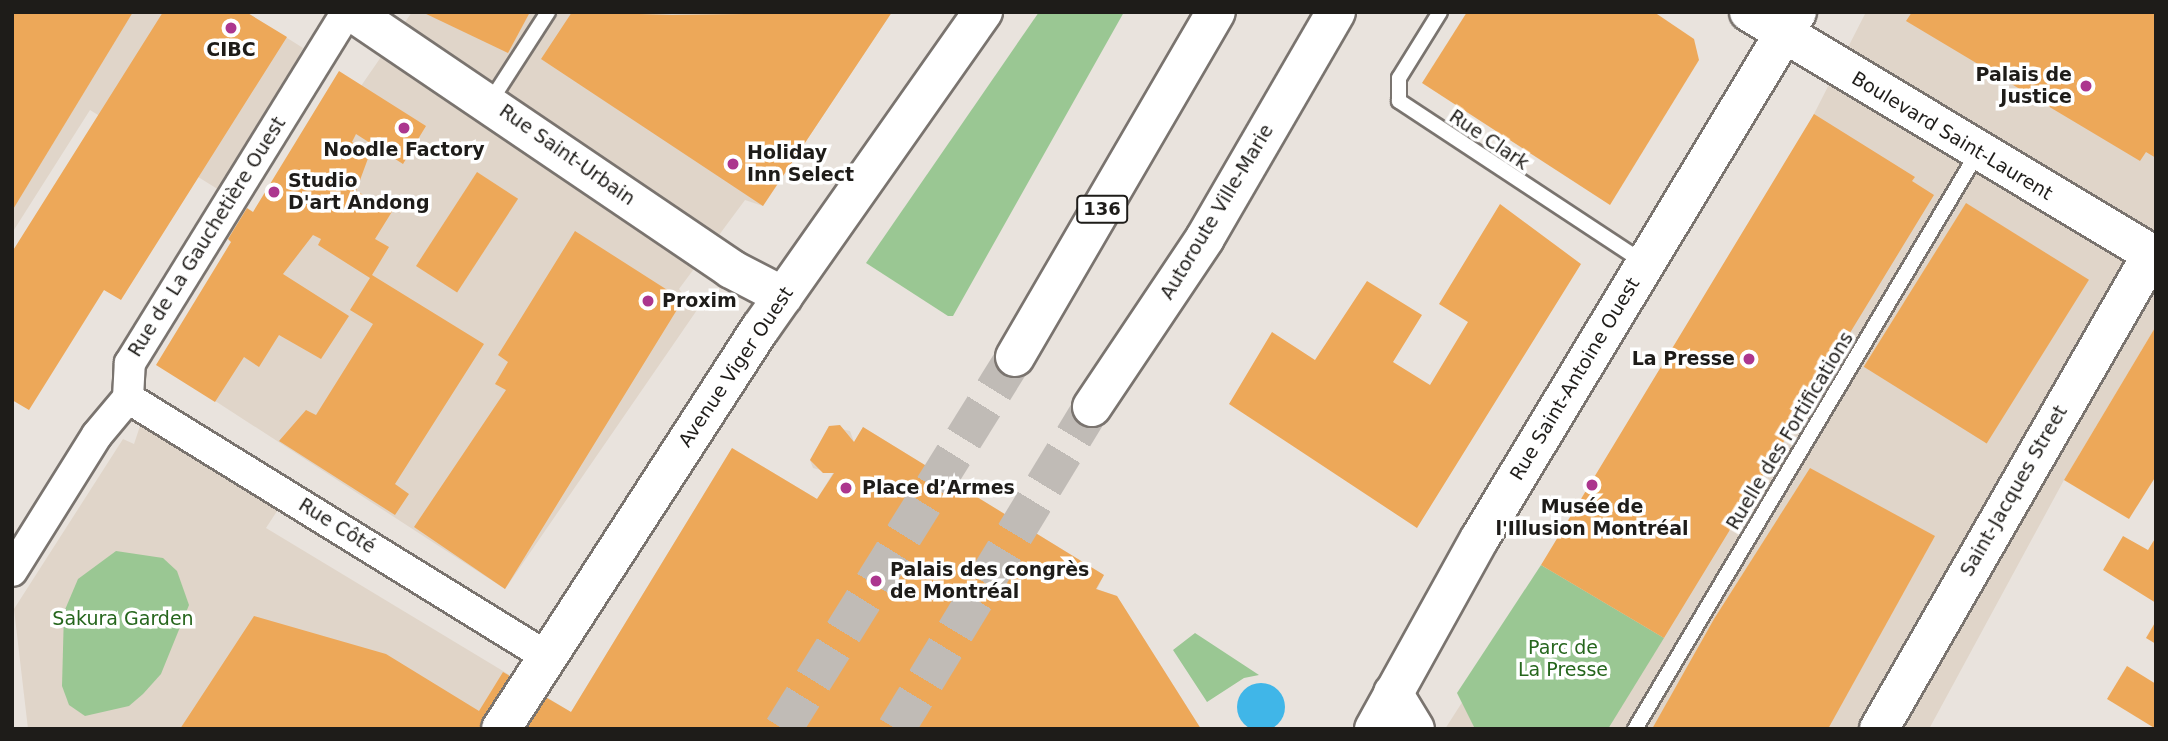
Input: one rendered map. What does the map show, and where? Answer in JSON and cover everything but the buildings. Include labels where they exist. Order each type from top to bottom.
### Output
[{"type":"main road","name":"Rue Saint-Urbain","points":[[350,12],[490,102],[731,269],[783,296]]},
{"type":"main road","name":"Avenue Viger Ouest","points":[[500,729],[545,656],[783,296],[983,12]]},
{"type":"main road","points":[[1188,60],[1204,12]]},
{"type":"main road","name":"136","points":[[1015,357],[1216,12]]},
{"type":"main road","name":"Autoroute Ville-Marie","points":[[1092,407],[1205,238],[1336,12]]},
{"type":"main road","name":"Boulevard Saint-Laurent","points":[[1749,12],[1791,23],[1978,152],[2154,256]]},
{"type":"main road","name":"Rue Saint-Antoine Ouest","points":[[1374,729],[1392,693],[1645,263],[1791,23]]},
{"type":"main road","name":"Saint-Jacques Street","points":[[1880,729],[2154,256]]},
{"type":"main road","points":[[1392,693],[1415,729]]},
{"type":"street","name":"Rue de La Gauchetière Ouest","points":[[128,398],[130,363],[350,12]]},
{"type":"street","points":[[12,571],[97,435],[128,398]]},
{"type":"street","name":"Rue Côté","points":[[128,398],[545,656]]},
{"type":"lane","points":[[490,102],[548,12]]},
{"type":"lane","name":"Rue Clark","points":[[1440,12],[1399,78],[1399,100],[1645,263]]},
{"type":"lane","name":"Ruelle des Fortifications","points":[[1635,729],[1978,152]]},
{"type":"shaded area","points":[[12,12],[246,12],[303,48],[224,193],[90,110],[12,233]]},
{"type":"shaded area","points":[[412,12],[892,12],[763,206],[745,200],[679,289],[697,310],[505,589],[166,369]]},
{"type":"shaded area","points":[[1866,12],[2156,12],[2156,326],[2064,480],[1929,729],[1445,729],[1717,304]]},
{"type":"shaded area","name":"Palais des congrès de Montréal","points":[[141,423],[281,505],[266,528],[571,712],[732,448],[817,499],[833,473],[813,468],[810,460],[829,426],[850,431],[854,442],[863,427],[1104,575],[1097,589],[1117,596],[1201,729],[28,729],[14,609],[123,439],[134,444]]},
{"type":"green space","points":[[1039,12],[1124,12],[953,316],[948,316],[866,263]]},
{"type":"green space","name":"Sakura Garden","points":[[116,551],[163,558],[177,571],[189,605],[161,674],[143,694],[129,706],[85,716],[69,705],[62,686],[64,612],[78,579]]},
{"type":"green space","name":"Parc de La Presse","points":[[1541,565],[1664,638],[1608,729],[1475,729],[1457,693]]},
{"type":"green space","points":[[1195,633],[1259,675],[1244,678],[1207,702],[1173,650]]},
{"type":"water","points":[[1261,683],[1278,690],[1285,707],[1278,724],[1261,731],[1244,724],[1237,707],[1244,690]]},
{"type":"tunnel","points":[[783,729],[1015,357]]},
{"type":"tunnel","points":[[896,729],[1092,407]]},
{"type":"place","name":"CIBC","points":[[231,28]]},
{"type":"place","name":"Palais de Justice","points":[[2086,86]]},
{"type":"place","name":"Noodle Factory","points":[[404,128]]},
{"type":"place","name":"Holiday Inn Select","points":[[733,164]]},
{"type":"place","name":"Studio D'art Andong","points":[[274,192]]},
{"type":"place","name":"Proxim","points":[[648,301]]},
{"type":"place","name":"La Presse","points":[[1749,359]]},
{"type":"place","name":"Musée de l'Illusion Montréal","points":[[1592,485]]},
{"type":"place","name":"Place d’Armes","points":[[846,488]]},
{"type":"place","name":"Palais des congrès de Montréal","points":[[876,581]]}]
